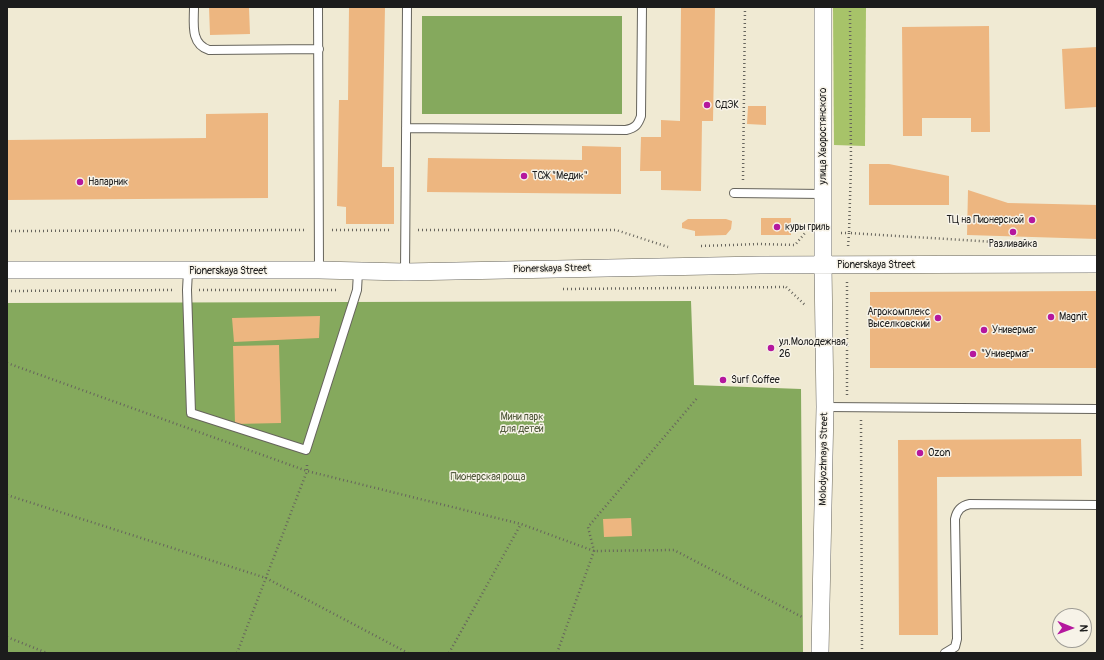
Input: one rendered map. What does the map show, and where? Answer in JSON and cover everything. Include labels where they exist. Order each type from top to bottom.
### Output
[{"type":"street","name":"улица Хворостянского","points":[[823,7],[823,265]]},
{"type":"street","name":"Pionerskaya Street","points":[[7,270],[319,270],[405,272],[787,265],[1097,264]]},
{"type":"street","name":"Molodyozhnaya Street","points":[[820,653],[825,407],[823,265]]},
{"type":"lane","points":[[194,7],[194,36],[197,43],[202,48],[209,50],[319,49]]},
{"type":"lane","points":[[318,7],[319,270]]},
{"type":"lane","points":[[405,272],[407,7]]},
{"type":"lane","points":[[406,128],[626,130],[633,128],[639,123],[641,116],[642,7]]},
{"type":"lane","points":[[734,192],[823,194]]},
{"type":"lane","points":[[188,271],[187,290],[191,413],[306,450],[357,290],[358,272]]},
{"type":"lane","points":[[825,407],[1097,409]]},
{"type":"lane","points":[[945,653],[954,646],[957,639],[955,519],[957,511],[962,506],[970,504],[1097,505]]},
{"type":"path","points":[[743,193],[745,7]]},
{"type":"path","points":[[847,407],[847,265],[851,164],[850,7]]},
{"type":"path","points":[[7,231],[616,230],[667,248],[675,247]]},
{"type":"path","points":[[698,246],[796,245],[805,232],[1035,245]]},
{"type":"path","points":[[787,245],[786,287],[807,308]]},
{"type":"path","points":[[7,364],[307,471],[521,524],[594,551],[674,550],[803,617]]},
{"type":"path","points":[[557,653],[594,551],[588,527],[698,397]]},
{"type":"path","points":[[861,407],[862,653]]},
{"type":"path","points":[[237,653],[307,471]]},
{"type":"path","points":[[7,495],[266,578],[408,653]]},
{"type":"path","points":[[449,653],[521,524]]},
{"type":"path","points":[[803,609],[803,624]]},
{"type":"path","points":[[7,637],[47,653]]},
{"type":"green space","points":[[833,7],[866,7],[865,146],[834,145]]},
{"type":"green space","points":[[422,16],[622,16],[622,114],[422,114]]},
{"type":"green space","name":"Пионерская роща","points":[[691,301],[694,385],[801,389],[803,653],[7,653],[7,303]]},
{"type":"building","points":[[209,7],[249,7],[250,34],[210,35]]},
{"type":"building","points":[[349,7],[385,7],[382,167],[394,167],[394,224],[346,224],[346,207],[337,206],[339,100],[348,100]]},
{"type":"building","points":[[681,7],[715,7],[713,121],[702,121],[701,191],[661,190],[661,171],[640,171],[641,137],[661,137],[661,120],[680,121]]},
{"type":"building","points":[[989,26],[990,132],[971,132],[971,118],[922,118],[922,136],[903,136],[902,27]]},
{"type":"building","points":[[1097,47],[1097,107],[1065,109],[1062,49]]},
{"type":"building","points":[[748,106],[766,106],[766,125],[747,124]]},
{"type":"building","points":[[268,113],[268,198],[7,200],[7,140],[206,138],[206,114]]},
{"type":"building","name":"ТСЖ \"Медик\"","points":[[582,146],[621,147],[621,194],[427,192],[428,158],[582,160]]},
{"type":"building","points":[[869,164],[889,164],[949,176],[949,205],[869,205]]},
{"type":"building","name":"ТЦ на Пионерской","points":[[968,190],[1008,203],[1097,205],[1097,239],[967,235]]},
{"type":"building","points":[[761,218],[791,218],[791,235],[761,235]]},
{"type":"building","points":[[688,219],[726,219],[732,221],[731,229],[726,235],[695,236],[695,231],[682,228],[682,223]]},
{"type":"building","name":"Универмаг","points":[[1097,291],[1097,368],[870,368],[870,292]]},
{"type":"building","points":[[320,316],[319,338],[234,342],[232,318]]},
{"type":"building","points":[[279,345],[281,423],[235,424],[233,346]]},
{"type":"building","points":[[1081,439],[1082,476],[937,477],[938,635],[899,635],[898,440]]},
{"type":"building","points":[[631,518],[632,536],[604,537],[603,519]]},
{"type":"place","name":"СДЭК","points":[[707,105]]},
{"type":"place","name":"ТСЖ \"Медик\"","points":[[524,176]]},
{"type":"place","name":"Напарник","points":[[80,182]]},
{"type":"place","name":"ТЦ на Пионерской","points":[[1032,220]]},
{"type":"place","name":"куры гриль","points":[[777,227]]},
{"type":"place","name":"Разливайка","points":[[1013,232]]},
{"type":"place","name":"Magnit","points":[[1051,317]]},
{"type":"place","name":"Агрокомплекс Выселковский","points":[[938,318]]},
{"type":"place","name":"Универмаг","points":[[984,330]]},
{"type":"place","name":"ул.Молодежная, 26","points":[[771,348]]},
{"type":"place","name":"\"Универмаг\"","points":[[973,354]]},
{"type":"place","name":"Surf Coffee","points":[[723,380]]},
{"type":"place","name":"Ozon","points":[[920,453]]},
{"type":"park label","name":"Мини парк для детей","points":[[522,422]]}]
